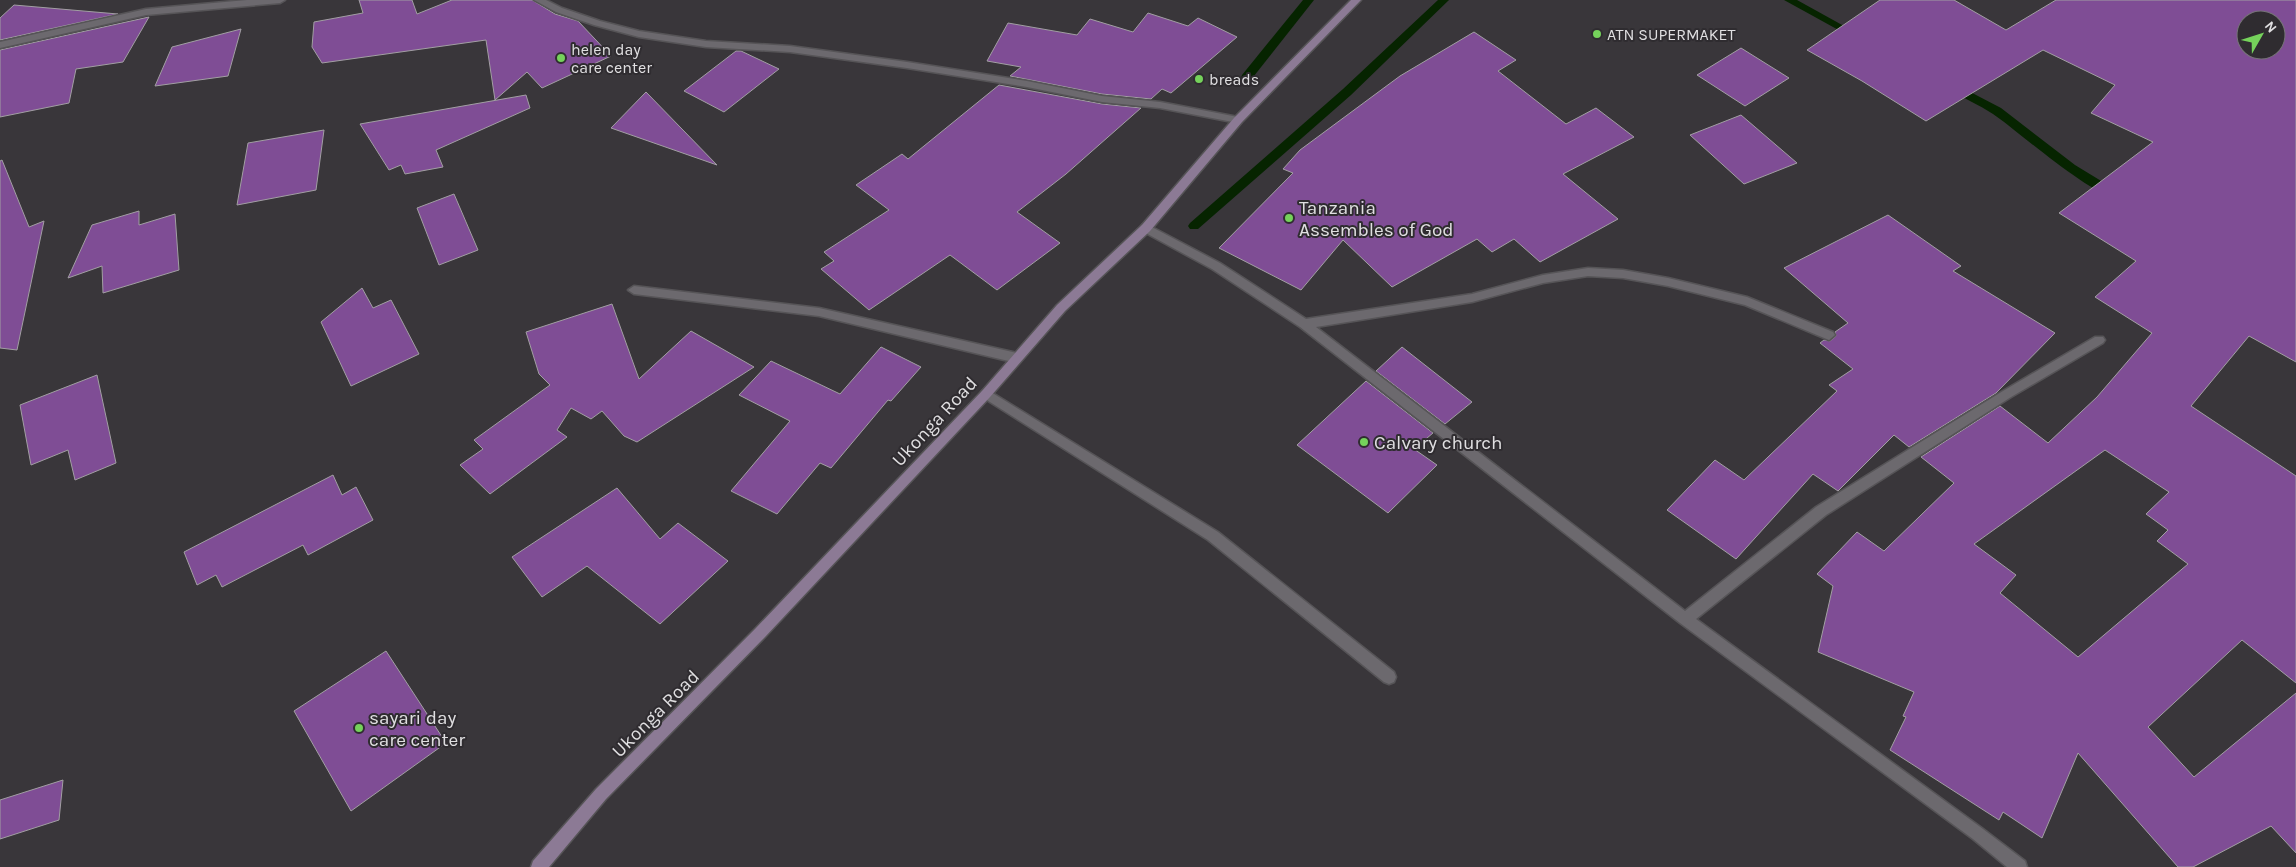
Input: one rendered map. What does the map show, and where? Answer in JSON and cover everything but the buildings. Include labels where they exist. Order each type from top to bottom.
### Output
[{"type":"street","points":[[0,45],[55,31],[146,12],[280,0]]},
{"type":"street","points":[[539,0],[559,10],[596,23],[639,34],[706,44],[790,49],[917,66],[1027,84],[1102,100],[1160,105],[1238,120]]},
{"type":"street","name":"Ukonga Road","points":[[539,867],[601,794],[760,632],[986,394],[1061,308],[1146,228],[1238,120],[1356,0]]},
{"type":"street","points":[[1146,228],[1216,266],[1304,324],[1685,619],[1978,834],[2019,867]]},
{"type":"street","points":[[1304,324],[1472,298],[1543,279],[1588,272],[1623,274],[1668,282],[1747,301],[1829,335]]},
{"type":"street","points":[[634,290],[819,312],[1017,358]]},
{"type":"street","points":[[1685,619],[1821,511],[2007,394],[2099,340]]},
{"type":"street","points":[[986,394],[1213,536],[1389,677]]},
{"type":"waterway","points":[[1246,78],[1309,0]]},
{"type":"waterway","points":[[1194,226],[1347,92],[1444,0]]},
{"type":"waterway","points":[[1789,0],[1857,36]]},
{"type":"waterway","points":[[1953,87],[1997,111],[2071,168],[2112,193]]},
{"type":"place","name":"ATN SUPERMAKET","points":[[1597,34]]},
{"type":"place","name":"helen day care center","points":[[561,58]]},
{"type":"place","name":"breads","points":[[1199,79]]},
{"type":"place","name":"Tanzania Assembles of God","points":[[1289,218]]},
{"type":"place","name":"Calvary church","points":[[1364,442]]},
{"type":"place","name":"sayari day care center","points":[[359,728]]}]
